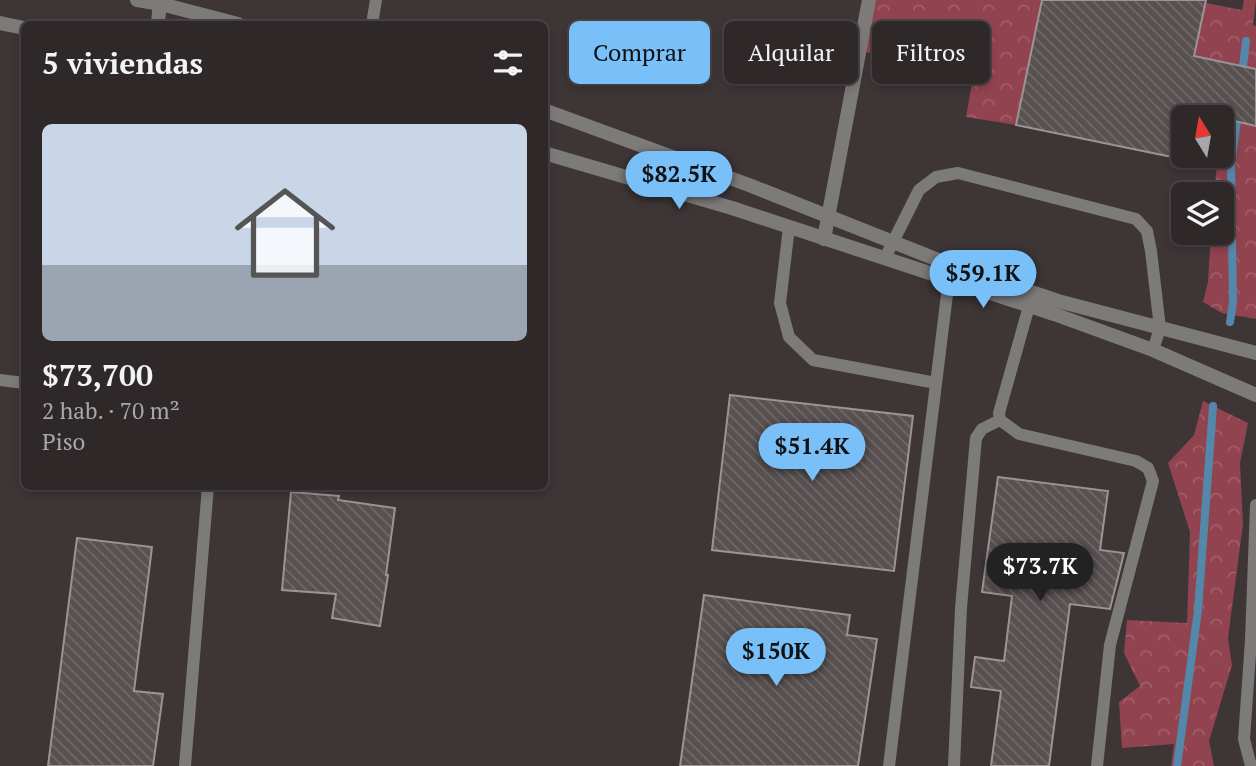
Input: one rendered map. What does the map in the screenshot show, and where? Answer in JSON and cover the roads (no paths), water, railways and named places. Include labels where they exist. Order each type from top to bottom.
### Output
[{"type":"street","points":[[137,0],[161,2],[228,21]]},
{"type":"street","points":[[824,239],[869,0]]},
{"type":"street","points":[[158,21],[161,2]]},
{"type":"street","points":[[0,23],[21,26]]},
{"type":"street","points":[[548,111],[828,216],[891,243],[950,273]]},
{"type":"street","points":[[548,154],[885,258],[950,273],[1031,300],[1256,395]]},
{"type":"street","points":[[1031,300],[1160,328],[1256,353]]},
{"type":"lane","points":[[372,21],[376,0]]},
{"type":"lane","points":[[885,258],[919,190],[936,177],[958,173],[1136,219],[1147,231],[1160,328],[1153,350]]},
{"type":"lane","points":[[789,227],[780,303],[789,337],[813,360],[936,383]]},
{"type":"lane","points":[[889,766],[950,273]]},
{"type":"lane","points":[[1031,300],[999,413],[1000,420],[1018,434],[1136,461],[1148,468],[1153,481],[1110,645],[1097,766]]},
{"type":"lane","points":[[0,380],[21,383]]},
{"type":"lane","points":[[954,766],[961,608],[976,438],[982,429],[1000,420]]},
{"type":"lane","points":[[185,766],[208,490]]},
{"type":"lane","points":[[1251,766],[1244,739],[1256,505]]},
{"type":"waterway","points":[[1242,75],[1246,41]]},
{"type":"waterway","points":[[1230,322],[1233,302],[1231,166],[1238,112]]},
{"type":"waterway","points":[[1177,766],[1198,610],[1213,406]]}]
